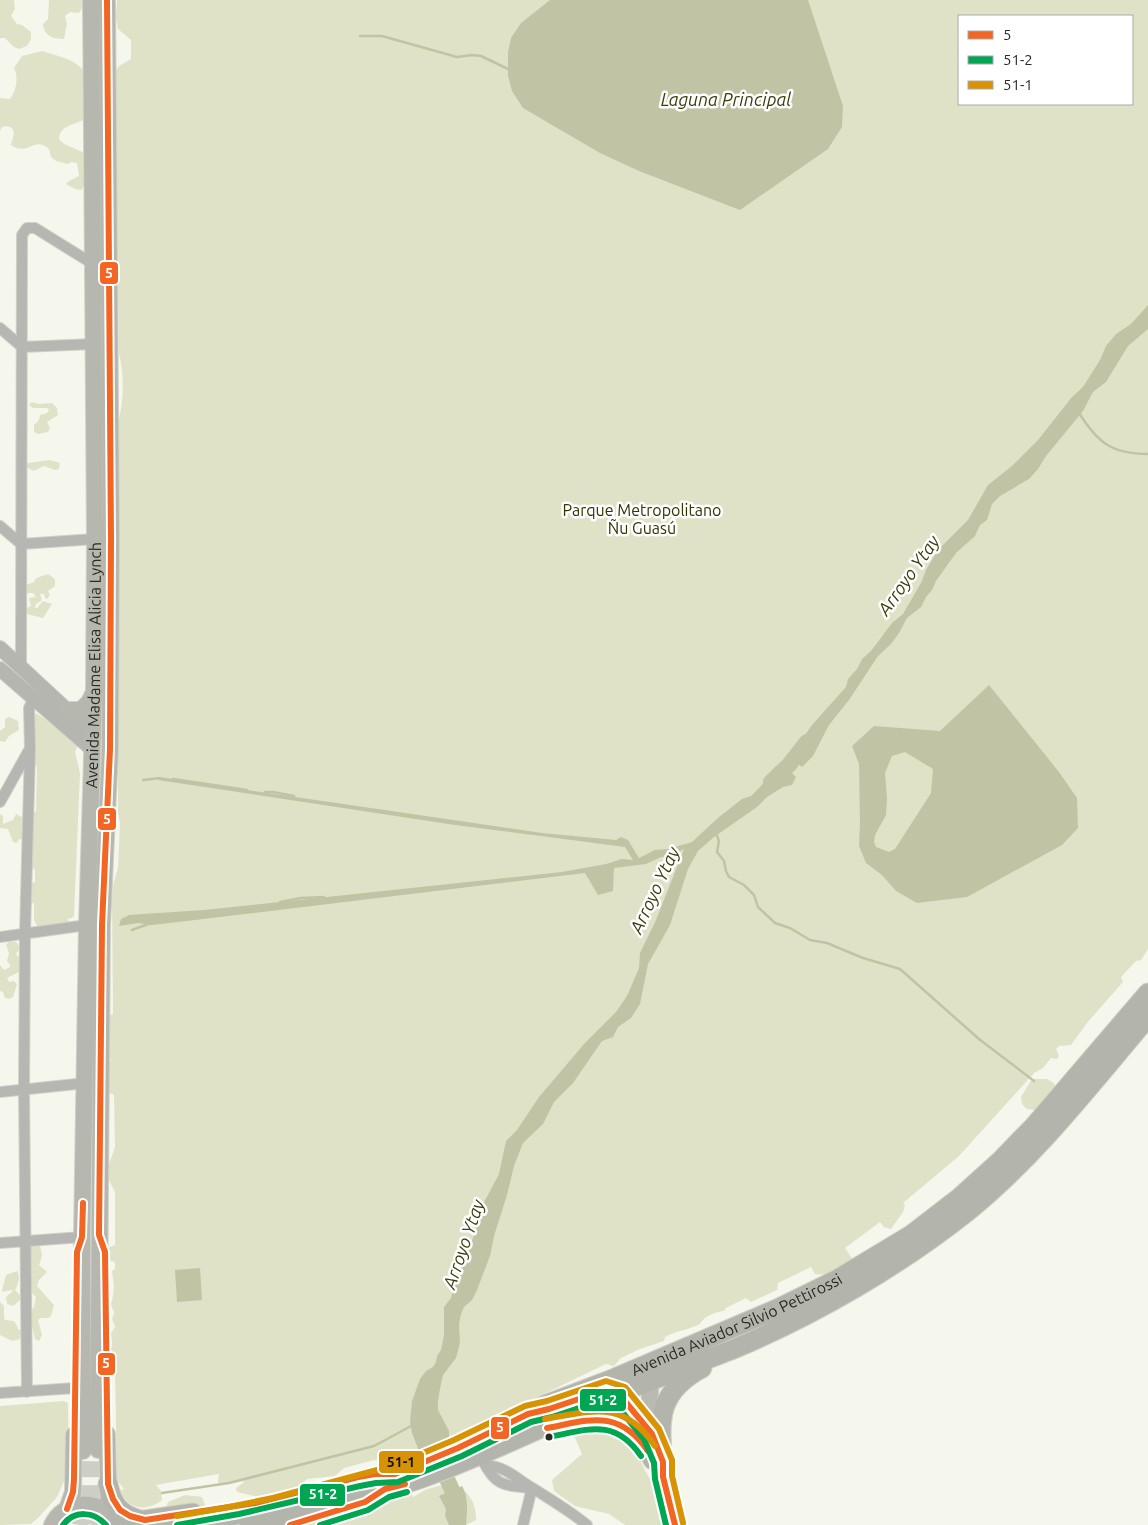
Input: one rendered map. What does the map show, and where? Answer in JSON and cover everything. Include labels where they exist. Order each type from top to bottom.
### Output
[{"type":"highway","name":"Avenida Madame Elisa Alicia Lynch","points":[[90,1451],[90,1236],[86,1084],[87,925],[94,743],[95,539],[91,0]]},
{"type":"highway","name":"Avenida Madame Elisa Alicia Lynch","points":[[90,1236],[110,749],[107,0]]},
{"type":"highway","points":[[67,710],[82,710],[90,702],[94,692]]},
{"type":"highway","points":[[94,743],[103,745],[104,749],[101,803],[106,820]]},
{"type":"highway","name":"Avenida Aviador Silvio Pettirossi","points":[[532,1422],[547,1404],[616,1378],[810,1294],[862,1266],[911,1235],[958,1198],[1000,1161],[1035,1125],[1148,993]]},
{"type":"highway","name":"Avenida Aviador Silvio Pettirossi","points":[[178,1525],[226,1517],[403,1477],[472,1457],[532,1422],[618,1394],[736,1348],[782,1326],[870,1279],[919,1248],[970,1210],[1048,1134],[1148,1017]]},
{"type":"highway","points":[[67,1509],[73,1492],[74,1479],[77,1252],[90,1236],[105,1252],[108,1484],[114,1519]]},
{"type":"highway","points":[[650,1380],[658,1367],[666,1362],[757,1322],[777,1309]]},
{"type":"highway","points":[[660,1466],[661,1416],[672,1391],[694,1372],[736,1348]]},
{"type":"highway","points":[[532,1422],[549,1428],[584,1420],[606,1420],[635,1434],[660,1466]]},
{"type":"highway","points":[[52,1524],[67,1509],[75,1505],[93,1505],[114,1519],[145,1520],[255,1502],[375,1474],[403,1477]]},
{"type":"highway","points":[[290,1525],[365,1502],[403,1477]]},
{"type":"highway","name":"Avenida Aviador Silvio Pettirossi","points":[[248,1525],[332,1505],[403,1477]]},
{"type":"highway","points":[[108,1484],[112,1500],[118,1508],[130,1517],[145,1520]]},
{"type":"main road","points":[[0,648],[67,710],[94,743]]},
{"type":"main road","points":[[0,669],[34,700],[94,743]]},
{"type":"main road","points":[[650,1380],[646,1426],[648,1446],[660,1466],[674,1525]]},
{"type":"main road","points":[[618,1394],[646,1426]]},
{"type":"street","points":[[21,668],[22,235],[27,228],[35,228],[93,264]]},
{"type":"street","points":[[0,328],[22,347],[94,344]]},
{"type":"street","points":[[0,526],[21,544],[95,539]]},
{"type":"street","points":[[27,1392],[24,1090],[25,934],[30,749],[29,708],[34,700],[48,692]]},
{"type":"street","points":[[0,802],[30,749]]},
{"type":"street","points":[[0,936],[87,925]]},
{"type":"street","points":[[0,1092],[86,1084]]},
{"type":"street","points":[[0,1243],[90,1236]]},
{"type":"street","points":[[0,1393],[75,1388]]},
{"type":"street","points":[[472,1457],[492,1477],[504,1485],[532,1488]]},
{"type":"street","points":[[472,1457],[508,1471],[573,1513],[587,1525]]},
{"type":"street","points":[[523,1525],[532,1488]]},
{"type":"green space","points":[[0,0],[14,0],[15,9],[11,16],[17,24],[22,25],[31,32],[31,39],[27,46],[19,49],[14,47],[5,38],[0,38]]},
{"type":"green space","points":[[49,0],[87,0],[79,13],[70,12],[65,16],[67,24],[64,39],[50,36],[45,31],[43,24],[48,19]]},
{"type":"green space","name":"Parque Metropolitano Ñu Guasú","points":[[117,0],[1148,0],[1148,949],[1141,960],[1136,961],[1121,977],[1123,982],[1087,1023],[1071,1045],[1060,1045],[1056,1049],[1059,1056],[1057,1059],[1051,1058],[1043,1068],[1034,1073],[959,1156],[903,1203],[905,1205],[903,1212],[891,1229],[884,1227],[880,1222],[845,1248],[853,1260],[840,1268],[820,1275],[815,1274],[811,1267],[778,1283],[777,1290],[751,1302],[746,1298],[726,1308],[724,1311],[714,1313],[700,1324],[669,1335],[665,1337],[664,1341],[621,1358],[614,1366],[606,1364],[463,1433],[421,1444],[412,1461],[389,1456],[383,1462],[374,1460],[344,1468],[335,1476],[307,1479],[293,1490],[276,1492],[263,1498],[237,1492],[236,1488],[245,1479],[219,1485],[219,1474],[156,1485],[161,1491],[162,1500],[156,1504],[144,1507],[138,1507],[127,1502],[121,1490],[124,1489],[117,1480],[115,1368],[110,1366],[108,1357],[112,1344],[111,1333],[115,1327],[112,1319],[114,1313],[111,1304],[114,1288],[112,1271],[115,1269],[115,1262],[110,1261],[107,1257],[107,1248],[115,1245],[115,1192],[108,1178],[107,1170],[115,1147],[114,1095],[105,1091],[105,1067],[111,1060],[109,1056],[108,1016],[113,1014],[112,904],[113,885],[118,868],[120,823],[118,812],[119,419],[123,386],[119,353],[115,72],[119,66],[131,59],[131,40],[118,29],[116,17]]},
{"type":"green space","points":[[42,51],[71,61],[84,72],[87,90],[85,119],[65,128],[60,134],[59,139],[64,144],[85,153],[84,186],[81,190],[66,184],[79,176],[77,163],[71,162],[68,164],[56,161],[51,157],[49,149],[44,145],[39,144],[22,149],[17,148],[11,145],[14,133],[12,128],[2,127],[0,131],[0,98],[10,99],[14,92],[17,80],[14,68],[22,56]]},
{"type":"green space","points":[[32,402],[39,404],[52,403],[57,408],[58,415],[47,422],[50,428],[48,432],[38,434],[34,432],[34,425],[39,420],[40,415],[47,413],[49,410],[47,408],[33,408],[29,405]]},
{"type":"green space","points":[[50,460],[60,463],[59,469],[55,470],[44,466],[34,471],[26,467],[28,463]]},
{"type":"green space","points":[[48,574],[55,579],[55,586],[48,591],[50,595],[47,599],[44,594],[40,594],[42,600],[36,604],[35,608],[43,601],[52,604],[43,618],[27,614],[27,608],[31,606],[29,598],[36,597],[33,593],[24,593],[23,586],[34,582],[36,578]]},
{"type":"green space","points":[[32,713],[57,726],[78,745],[75,752],[80,773],[74,916],[67,919],[69,920],[68,924],[38,927],[34,920],[34,903],[21,906],[20,902],[22,891],[35,882],[35,869],[30,870],[25,840],[19,839],[17,843],[13,842],[8,829],[0,828],[0,814],[3,816],[3,824],[13,820],[16,814],[21,817],[31,811],[36,812],[37,766],[34,766]]},
{"type":"green space","points":[[9,717],[18,721],[19,730],[9,736],[5,742],[0,741],[0,731],[5,727],[5,719]]},
{"type":"green space","points":[[9,941],[16,942],[19,946],[16,954],[20,959],[19,972],[7,978],[9,982],[14,981],[17,984],[13,997],[9,999],[5,998],[3,992],[0,991],[0,965],[4,970],[10,967],[7,961],[9,953],[6,945]]},
{"type":"green space","points":[[1032,1079],[1047,1079],[1054,1083],[1057,1092],[1034,1110],[1027,1109],[1022,1104],[1021,1097]]},
{"type":"green space","points":[[34,1242],[40,1245],[42,1256],[39,1265],[47,1272],[39,1280],[37,1286],[54,1305],[51,1316],[38,1320],[42,1335],[39,1341],[35,1339],[30,1322],[29,1313],[34,1307],[36,1297],[28,1290],[32,1273],[24,1252]]},
{"type":"green space","points":[[17,1271],[19,1278],[15,1290],[20,1295],[20,1300],[13,1306],[7,1304],[6,1297],[13,1291],[3,1292],[2,1290],[6,1275]]},
{"type":"green space","points":[[0,1302],[4,1306],[4,1319],[14,1322],[18,1329],[22,1331],[20,1339],[12,1341],[0,1335]]},
{"type":"green space","points":[[64,1401],[68,1403],[69,1476],[64,1481],[57,1497],[31,1524],[0,1525],[0,1406]]},
{"type":"green space","points":[[602,1429],[622,1439],[636,1454],[653,1484],[664,1525],[625,1525],[609,1514],[575,1506],[554,1491],[552,1480],[582,1454],[572,1431]]},
{"type":"green space","points":[[445,1474],[447,1478],[411,1492],[413,1497],[426,1490],[449,1483],[451,1489],[464,1490],[470,1497],[475,1507],[476,1520],[466,1525],[305,1525],[378,1501]]},
{"type":"green space","points":[[185,1495],[202,1497],[206,1508],[165,1510],[168,1502]]},
{"type":"water","name":"Laguna Principal","points":[[550,0],[808,0],[843,106],[842,127],[828,149],[740,210],[639,171],[600,153],[523,108],[512,91],[508,76],[508,52],[511,38],[521,23]]},
{"type":"water","points":[[1148,305],[1148,329],[1128,346],[1106,382],[1093,392],[1083,411],[1046,456],[1038,469],[1029,479],[1000,496],[992,504],[987,520],[980,525],[975,536],[956,553],[936,581],[921,607],[907,618],[891,644],[878,656],[849,700],[829,725],[813,756],[802,767],[788,755],[846,687],[848,679],[857,669],[862,659],[871,651],[892,623],[903,614],[938,550],[968,520],[988,485],[1012,466],[1038,440],[1072,397],[1083,387],[1100,360],[1106,346],[1116,334],[1131,324]]},
{"type":"water","points":[[989,685],[1059,772],[1077,798],[1078,828],[1062,845],[967,897],[917,903],[896,891],[882,875],[866,863],[859,846],[859,764],[852,746],[874,726],[940,731]],"holes":[[[905,752],[933,769],[931,793],[895,849],[889,852],[876,847],[874,842],[875,835],[886,815],[885,773],[892,756]]]},
{"type":"water","points":[[782,763],[796,777],[792,785],[783,787],[767,797],[757,807],[714,837],[698,851],[688,869],[670,925],[648,964],[640,1004],[631,1018],[618,1027],[613,1037],[602,1041],[573,1083],[554,1102],[543,1124],[523,1143],[514,1166],[490,1256],[472,1300],[464,1307],[461,1314],[459,1324],[460,1343],[456,1358],[443,1375],[438,1410],[449,1431],[449,1439],[419,1451],[410,1422],[412,1401],[420,1379],[426,1371],[433,1367],[441,1350],[444,1335],[444,1307],[451,1298],[461,1272],[462,1257],[476,1231],[482,1206],[499,1174],[506,1141],[517,1130],[539,1097],[584,1044],[616,1012],[627,996],[639,968],[640,953],[656,920],[684,849],[672,856],[661,857],[646,864],[614,868],[613,891],[598,895],[585,873],[152,925],[138,923],[119,926],[121,919],[129,915],[204,910],[562,872],[622,859],[633,860],[625,847],[455,825],[158,780],[159,777],[542,833],[616,840],[621,837],[628,840],[639,858],[655,850],[668,849],[692,842],[742,799],[751,796],[775,767]]},
{"type":"water","points":[[200,1268],[202,1300],[177,1302],[175,1270]]},
{"type":"water","points":[[462,1486],[467,1500],[466,1525],[449,1525],[445,1516],[446,1509],[439,1496]]},
{"type":"waterway","points":[[360,36],[382,36],[457,57],[481,56],[508,69]]},
{"type":"waterway","points":[[1079,413],[1093,432],[1107,445],[1125,452],[1148,454]]},
{"type":"waterway","name":"Arroyo Ytay","points":[[771,782],[789,765],[807,742]]},
{"type":"waterway","points":[[143,780],[160,778]]},
{"type":"waterway","points":[[173,779],[247,790]]},
{"type":"waterway","points":[[265,792],[294,796]]},
{"type":"waterway","points":[[716,833],[719,841],[717,852],[724,861],[729,877],[744,885],[754,895],[758,907],[775,923],[790,928],[810,940],[827,943],[863,958],[900,969],[979,1039],[1034,1081]]},
{"type":"waterway","points":[[280,902],[301,898],[324,897]]},
{"type":"waterway","points":[[132,930],[151,923]]},
{"type":"waterway","points":[[162,1493],[229,1483],[374,1446],[413,1425]]},
{"type":"waterway","name":"Arroyo Ytay","points":[[428,1425],[440,1464],[453,1492],[458,1525]]},
{"type":"tunnel","points":[[94,1525],[98,1491],[98,1450]]},
{"type":"tunnel","points":[[80,1525],[83,1451]]},
{"type":"transit line","name":"5","points":[[107,0],[111,540],[110,749],[102,925],[99,1235],[105,1252],[108,1484],[113,1499],[120,1510],[130,1516],[145,1520],[255,1503],[358,1477],[375,1474],[395,1474],[458,1448],[528,1414],[606,1390],[619,1394],[652,1434],[663,1462],[663,1477],[675,1525]]},
{"type":"transit line","name":"5","points":[[67,1509],[73,1492],[74,1479],[77,1252],[82,1237],[83,1203]]},
{"type":"transit line","name":"51-1","points":[[177,1516],[273,1498],[392,1466],[454,1440],[525,1406],[547,1401],[606,1381],[625,1387],[659,1429],[672,1460],[672,1476],[683,1523]]},
{"type":"transit line","name":"51-2","points":[[177,1525],[239,1514],[360,1486],[398,1482],[462,1456],[531,1422],[606,1399],[614,1402],[644,1439],[654,1463],[655,1479],[666,1525]]},
{"type":"transit line","name":"51-1","points":[[545,1419],[592,1412],[606,1412],[619,1415],[631,1421],[643,1431],[655,1446]]},
{"type":"transit line","name":"5","points":[[547,1428],[590,1420],[602,1420],[626,1428],[637,1437],[648,1451]]},
{"type":"transit line","name":"51-2","points":[[549,1437],[588,1430],[610,1431],[621,1436],[631,1444],[641,1456]]},
{"type":"transit line","name":"5","points":[[290,1525],[365,1502],[385,1489],[405,1484]]},
{"type":"transit line","name":"51-2","points":[[320,1525],[368,1510],[389,1497],[407,1492]]},
{"type":"transit line","name":"51-2","points":[[63,1525],[73,1517],[84,1514],[96,1517],[106,1525]]}]
